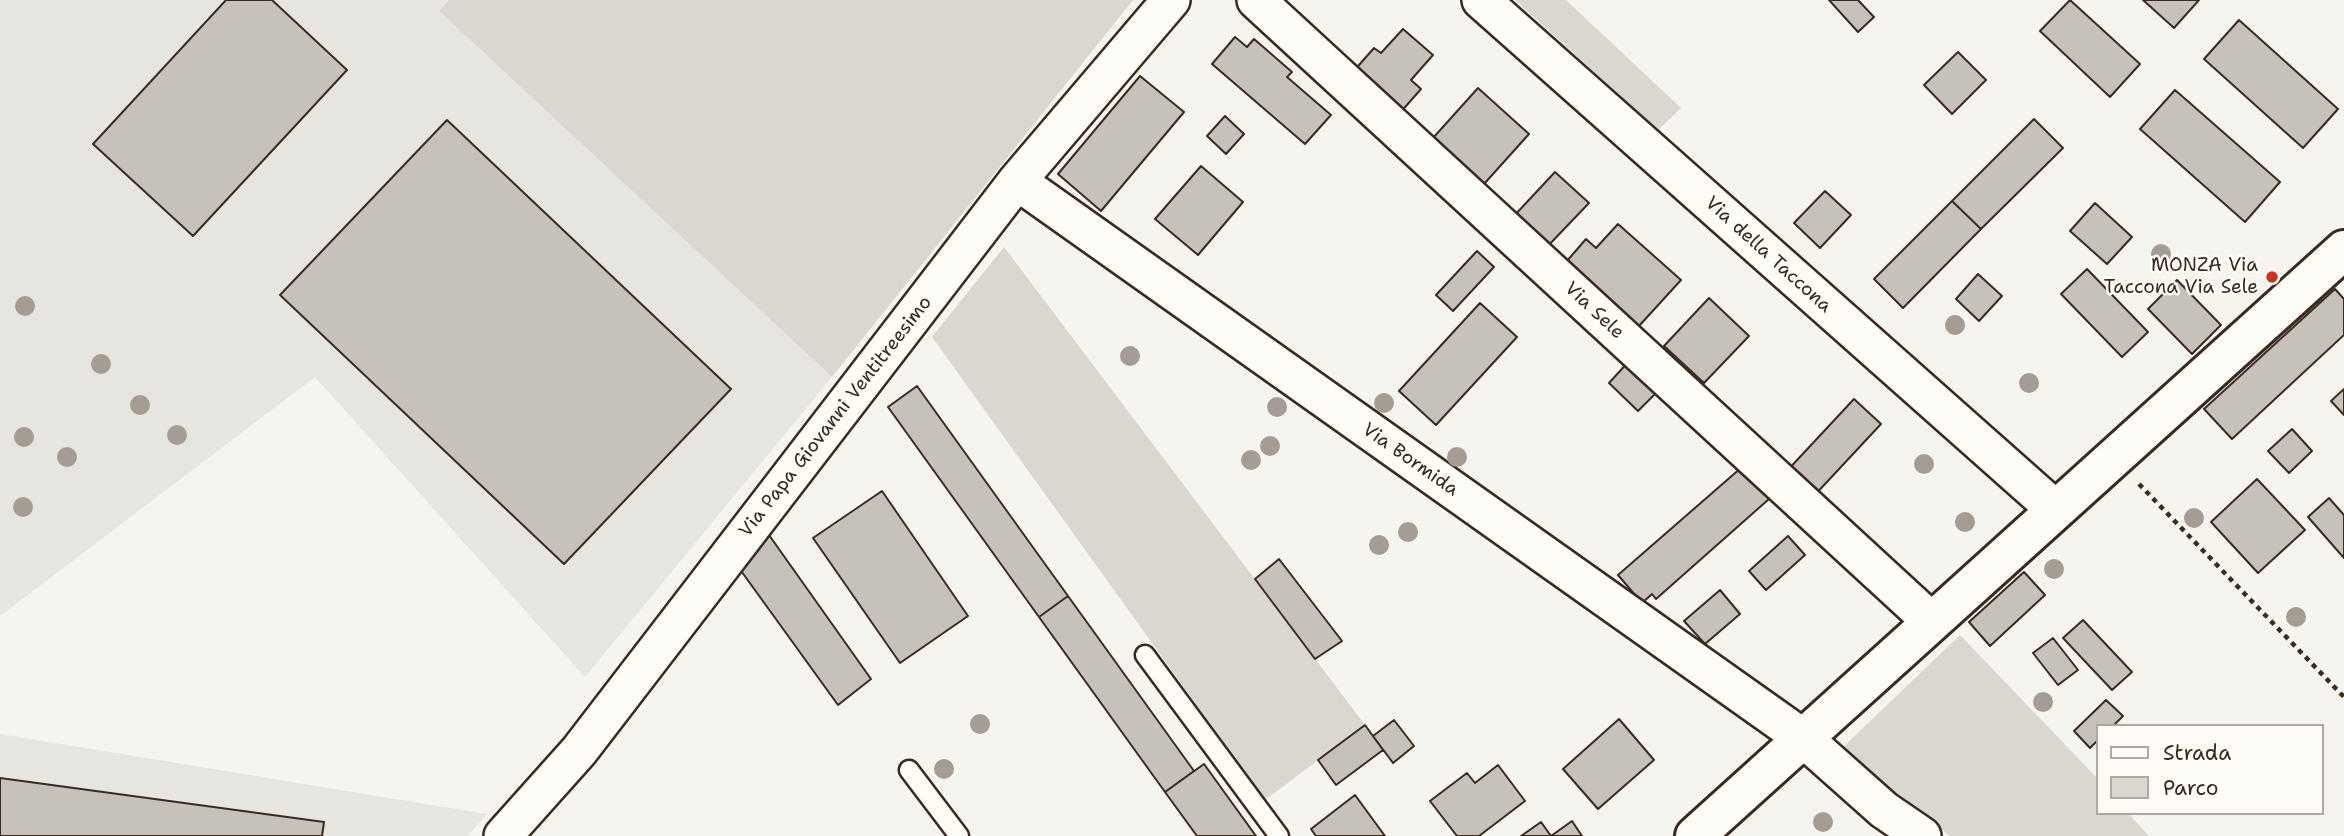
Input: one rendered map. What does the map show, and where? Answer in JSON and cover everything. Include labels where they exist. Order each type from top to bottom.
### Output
[{"type":"main road","points":[[1695,836],[2344,250]]},
{"type":"street","name":"Via Papa Giovanni Ventitreesimo","points":[[503,836],[579,751],[1017,181],[1171,0]]},
{"type":"street","name":"Via Sele","points":[[1256,0],[1931,622]]},
{"type":"street","name":"Via della Taccona","points":[[1480,0],[2056,510]]},
{"type":"street","name":"Via Bormida","points":[[1017,181],[1803,738],[1884,810],[1922,836]]},
{"type":"lane","points":[[1145,655],[1279,836]]},
{"type":"lane","points":[[909,770],[958,836]]},
{"type":"path","points":[[2114,458],[2344,697]]},
{"type":"shaded area","points":[[0,0],[449,0],[439,11],[832,377],[585,677],[315,377],[0,616]]},
{"type":"shaded area","points":[[0,734],[487,814],[467,836],[0,836]]},
{"type":"green space","points":[[449,0],[1133,0],[832,377],[439,11]]},
{"type":"green space","points":[[1515,0],[1566,0],[1681,108],[1658,130]]},
{"type":"green space","points":[[1004,247],[1365,725],[1265,800],[932,337]]},
{"type":"green space","points":[[1960,635],[2096,777],[2096,815],[2130,815],[2149,836],[1950,836],[1840,750]]},
{"type":"building","points":[[226,0],[272,0],[347,70],[193,236],[93,144]]},
{"type":"building","points":[[1829,0],[1858,0],[1874,17],[1858,32]]},
{"type":"building","points":[[2070,0],[2140,64],[2110,97],[2040,31]]},
{"type":"building","points":[[2143,0],[2199,0],[2174,28]]},
{"type":"building","points":[[2239,20],[2338,109],[2303,148],[2204,59]]},
{"type":"building","points":[[1403,29],[1433,55],[1411,80],[1421,89],[1399,114],[1352,73],[1374,48],[1381,53]]},
{"type":"building","points":[[1235,37],[1247,47],[1254,39],[1292,72],[1287,77],[1331,115],[1305,144],[1212,64]]},
{"type":"building","points":[[1958,52],[1986,80],[1952,114],[1924,85]]},
{"type":"building","points":[[1140,76],[1184,112],[1101,211],[1058,174]]},
{"type":"building","points":[[1478,88],[1529,134],[1484,184],[1433,138]]},
{"type":"building","points":[[2175,90],[2280,182],[2245,222],[2140,129]]},
{"type":"building","points":[[1225,116],[1244,134],[1226,154],[1207,136]]},
{"type":"building","points":[[2034,119],[2063,148],[1981,229],[1952,201]]},
{"type":"building","points":[[447,120],[731,389],[564,564],[280,295]]},
{"type":"building","points":[[1201,166],[1243,202],[1198,255],[1155,219]]},
{"type":"building","points":[[1555,172],[1589,203],[1546,248],[1513,217]]},
{"type":"building","points":[[1825,191],[1851,215],[1820,248],[1794,223]]},
{"type":"building","points":[[1952,201],[1981,229],[1903,308],[1874,279]]},
{"type":"building","points":[[2095,203],[2132,237],[2107,264],[2070,231]]},
{"type":"building","points":[[1618,224],[1681,280],[1639,326],[1567,261],[1586,239],[1596,248]]},
{"type":"building","points":[[1477,251],[1494,267],[1453,311],[1436,295]]},
{"type":"building","points":[[2087,269],[2148,332],[2122,357],[2061,294]]},
{"type":"building","points":[[1978,274],[2002,296],[1979,321],[1956,299]]},
{"type":"building","points":[[2177,280],[2221,325],[2192,354],[2148,309]]},
{"type":"building","points":[[2335,289],[2344,299],[2344,335],[2232,439],[2204,409]]},
{"type":"building","points":[[1709,298],[1749,336],[1704,383],[1664,346]]},
{"type":"building","points":[[1480,303],[1517,337],[1436,425],[1399,391]]},
{"type":"building","points":[[1630,360],[1660,389],[1638,411],[1609,383]]},
{"type":"building","points":[[917,386],[1068,596],[1039,617],[888,407]]},
{"type":"building","points":[[2344,389],[2344,415],[2331,401]]},
{"type":"building","points":[[1854,399],[1881,424],[1812,498],[1785,473]]},
{"type":"building","points":[[2292,429],[2312,451],[2289,473],[2268,451]]},
{"type":"building","points":[[1742,467],[1769,499],[1656,599],[1652,594],[1642,603],[1618,575]]},
{"type":"building","points":[[2257,479],[2305,530],[2258,573],[2211,522]]},
{"type":"building","points":[[882,491],[968,616],[900,663],[813,538]]},
{"type":"building","points":[[2329,498],[2344,515],[2344,558],[2308,517]]},
{"type":"building","points":[[769,535],[871,679],[838,705],[739,568]]},
{"type":"building","points":[[1788,536],[1805,555],[1766,590],[1749,571]]},
{"type":"building","points":[[1279,559],[1342,641],[1315,659],[1255,579]]},
{"type":"building","points":[[2024,572],[2045,595],[1990,646],[1969,622]]},
{"type":"building","points":[[1720,590],[1740,614],[1705,644],[1684,621]]},
{"type":"building","points":[[1068,596],[1194,771],[1165,792],[1039,617]]},
{"type":"building","points":[[2083,620],[2132,672],[2112,690],[2063,638]]},
{"type":"building","points":[[2053,638],[2078,670],[2058,685],[2033,653]]},
{"type":"building","points":[[2106,700],[2123,716],[2115,724],[2096,724],[2096,742],[2090,748],[2074,731]]},
{"type":"building","points":[[1619,719],[1654,760],[1598,809],[1563,769]]},
{"type":"building","points":[[1394,720],[1414,746],[1393,763],[1373,736]]},
{"type":"building","points":[[1365,725],[1383,750],[1336,785],[1318,760]]},
{"type":"building","points":[[1204,764],[1256,836],[1197,836],[1165,792]]},
{"type":"building","points":[[1498,765],[1525,801],[1479,836],[1457,836],[1430,801],[1467,773],[1475,783]]},
{"type":"building","points":[[0,778],[324,822],[322,836],[0,836]]},
{"type":"building","points":[[1355,795],[1385,836],[1316,836],[1311,829]]},
{"type":"building","points":[[1572,821],[1582,836],[1551,836]]},
{"type":"building","points":[[1541,822],[1551,836],[1521,836]]},
{"type":"place","name":"MONZA Via Taccona Via Sele","points":[[2272,277]]}]
